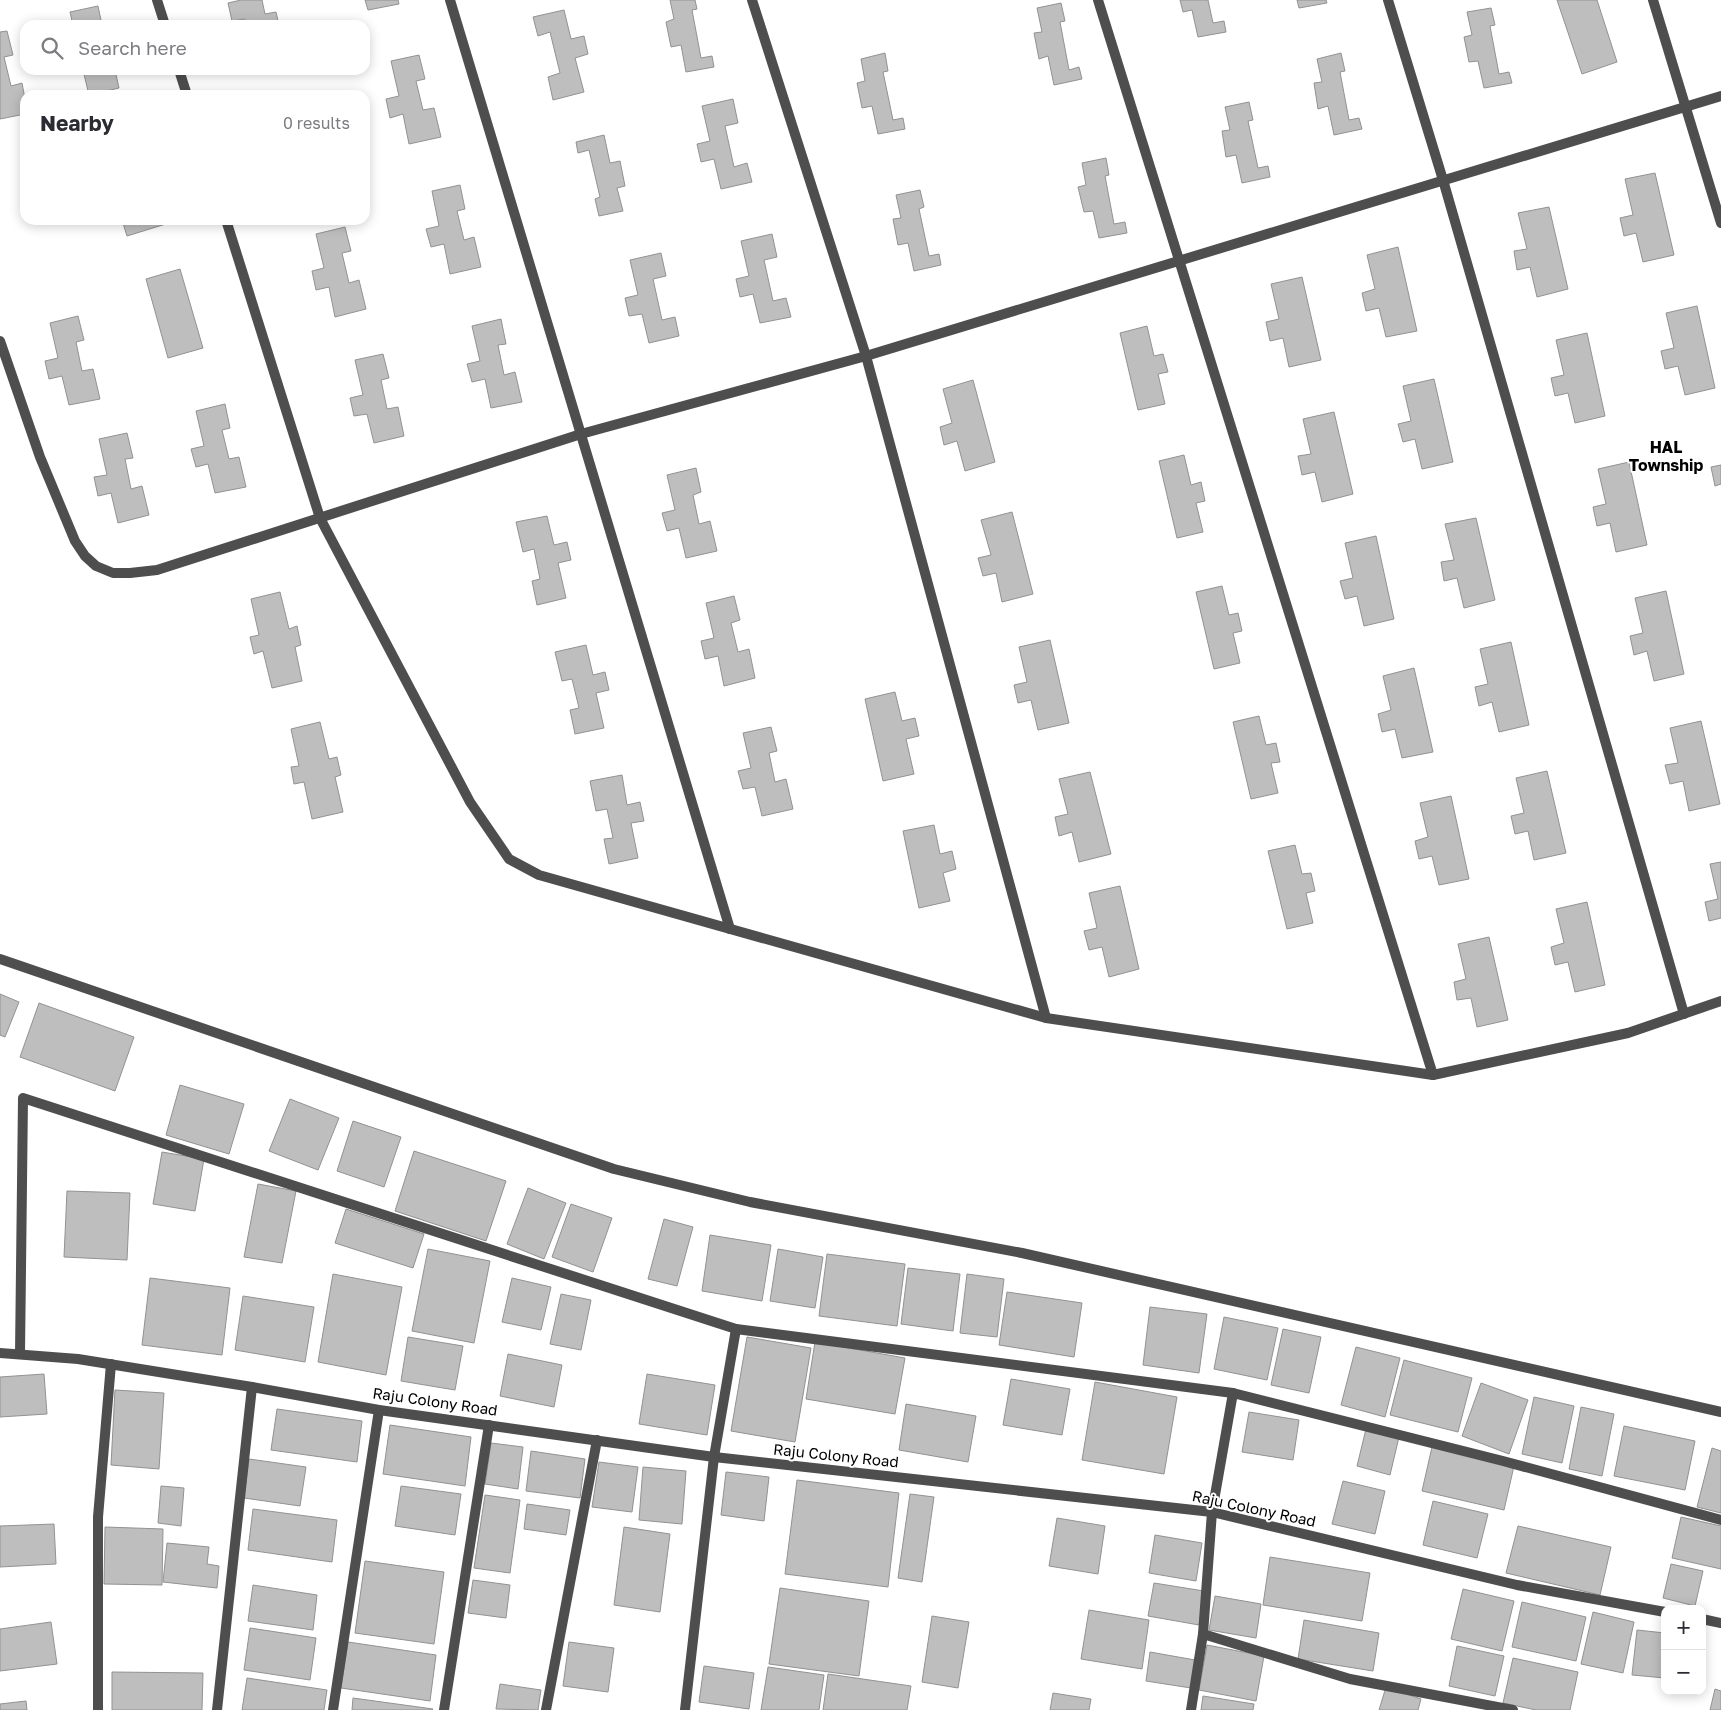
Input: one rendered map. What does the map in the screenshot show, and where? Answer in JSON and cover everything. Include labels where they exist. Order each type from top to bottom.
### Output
[{"type":"street","points":[[157,0],[163,20]]},
{"type":"street","points":[[450,0],[730,929]]},
{"type":"street","points":[[752,0],[866,356],[1046,1018]]},
{"type":"street","points":[[1098,0],[1433,1075]]},
{"type":"street","points":[[1388,0],[1443,180],[1684,1014]]},
{"type":"street","points":[[1653,0],[1721,223]]},
{"type":"street","points":[[181,75],[185,90]]},
{"type":"street","points":[[0,341],[40,457],[75,541],[85,556],[96,566],[114,573],[157,570],[581,434],[866,356],[1721,96]]},
{"type":"street","points":[[228,225],[320,518],[470,802],[508,859],[538,875],[1046,1018],[1433,1075],[1628,1033],[1721,1001]]},
{"type":"street","points":[[0,959],[614,1169],[750,1202],[1022,1253],[1721,1412]]},
{"type":"street","points":[[20,1354],[23,1098],[736,1329],[1233,1393],[1503,1461],[1721,1520]]},
{"type":"street","points":[[686,1710],[714,1457],[736,1329]]},
{"type":"street","name":"Raju Colony Road","points":[[0,1353],[78,1359],[379,1410],[714,1457],[1212,1512],[1517,1585],[1661,1611]]},
{"type":"street","points":[[98,1710],[98,1517],[111,1364]]},
{"type":"street","points":[[217,1710],[252,1387]]},
{"type":"street","points":[[1191,1710],[1203,1634],[1212,1512],[1233,1393]]},
{"type":"street","points":[[333,1710],[379,1410]]},
{"type":"street","points":[[444,1710],[489,1424]]},
{"type":"street","points":[[546,1710],[597,1440]]},
{"type":"street","points":[[1706,1620],[1721,1623]]},
{"type":"street","points":[[1203,1634],[1350,1679],[1513,1710]]},
{"type":"building","points":[[241,0],[262,0],[265,14],[276,12],[278,20],[232,20],[228,3]]},
{"type":"building","points":[[365,0],[398,0],[399,4],[368,10]]},
{"type":"building","points":[[670,0],[695,0],[697,9],[692,10],[701,58],[712,56],[714,67],[686,72],[681,45],[671,47],[666,22],[674,19]]},
{"type":"building","points":[[1180,0],[1208,0],[1213,23],[1224,21],[1226,32],[1198,37],[1192,10],[1183,12]]},
{"type":"building","points":[[1297,0],[1326,0],[1327,3],[1299,8]]},
{"type":"building","points":[[1557,0],[1597,0],[1617,62],[1582,74]]},
{"type":"building","points":[[1061,3],[1065,21],[1060,22],[1069,70],[1079,67],[1082,79],[1054,85],[1048,56],[1039,59],[1034,33],[1042,32],[1037,8]]},
{"type":"building","points":[[98,6],[101,20],[72,20],[70,12]]},
{"type":"building","points":[[1491,8],[1495,25],[1490,26],[1499,74],[1509,72],[1512,83],[1484,88],[1478,61],[1469,62],[1464,37],[1472,35],[1467,12]]},
{"type":"building","points":[[564,10],[571,39],[584,36],[588,54],[575,58],[584,92],[553,100],[548,77],[560,73],[550,32],[538,36],[533,17]]},
{"type":"building","points":[[7,31],[13,55],[4,57],[11,86],[22,83],[23,90],[20,90],[20,115],[0,119],[0,32]]},
{"type":"building","points":[[885,53],[888,71],[883,72],[893,120],[903,118],[905,129],[878,134],[872,106],[862,108],[857,83],[865,81],[861,59]]},
{"type":"building","points":[[1341,53],[1345,71],[1340,72],[1349,120],[1359,118],[1362,129],[1334,135],[1328,106],[1318,109],[1314,83],[1322,82],[1317,59]]},
{"type":"building","points":[[419,55],[425,79],[416,81],[423,110],[434,108],[441,137],[409,144],[403,114],[390,118],[386,99],[399,96],[391,61]]},
{"type":"building","points":[[84,75],[116,75],[119,88],[88,90]]},
{"type":"building","points":[[733,99],[738,123],[725,126],[734,167],[747,163],[752,182],[721,189],[714,159],[701,162],[697,144],[710,141],[702,106]]},
{"type":"building","points":[[1249,102],[1253,120],[1248,121],[1258,168],[1268,166],[1270,177],[1242,183],[1236,155],[1226,157],[1222,131],[1230,130],[1225,107]]},
{"type":"building","points":[[604,135],[610,163],[620,161],[625,186],[617,188],[623,211],[599,216],[595,199],[600,197],[589,150],[578,153],[576,142]]},
{"type":"building","points":[[1106,158],[1109,175],[1105,176],[1114,224],[1125,222],[1127,233],[1099,238],[1093,211],[1084,212],[1078,187],[1086,185],[1082,163]]},
{"type":"building","points":[[1655,173],[1674,255],[1643,262],[1636,233],[1624,236],[1620,218],[1633,215],[1625,179]]},
{"type":"building","points":[[460,185],[465,209],[457,211],[464,240],[474,237],[481,267],[450,274],[444,244],[431,247],[426,229],[439,226],[432,191]]},
{"type":"building","points":[[920,190],[924,207],[919,209],[929,256],[939,254],[941,265],[914,271],[908,243],[898,245],[893,219],[901,218],[896,195]]},
{"type":"building","points":[[1549,207],[1568,289],[1537,297],[1530,267],[1517,270],[1514,251],[1527,249],[1518,213]]},
{"type":"building","points":[[124,225],[163,225],[127,236]]},
{"type":"building","points":[[345,227],[351,251],[342,253],[349,283],[359,280],[366,309],[335,317],[329,287],[316,290],[312,271],[324,268],[316,234]]},
{"type":"building","points":[[772,234],[777,257],[764,260],[773,301],[786,298],[791,317],[760,323],[753,294],[740,297],[736,279],[749,276],[741,241]]},
{"type":"building","points":[[1398,247],[1417,331],[1386,337],[1379,308],[1366,311],[1362,293],[1375,289],[1367,255]]},
{"type":"building","points":[[661,253],[666,276],[653,279],[662,320],[675,317],[679,336],[649,343],[642,314],[629,316],[625,298],[638,295],[630,260]]},
{"type":"building","points":[[180,269],[203,348],[168,358],[146,279]]},
{"type":"building","points":[[1302,277],[1321,360],[1289,367],[1283,338],[1270,341],[1266,322],[1279,319],[1271,284]]},
{"type":"building","points":[[1697,306],[1715,388],[1685,395],[1678,366],[1665,369],[1661,351],[1674,348],[1666,313]]},
{"type":"building","points":[[78,316],[84,340],[76,342],[82,371],[93,369],[100,399],[69,405],[62,376],[49,379],[45,361],[58,358],[50,323]]},
{"type":"building","points":[[501,319],[506,344],[498,345],[504,375],[515,372],[522,402],[491,408],[485,379],[472,382],[467,364],[480,361],[472,326]]},
{"type":"building","points":[[1147,326],[1154,356],[1163,354],[1168,372],[1158,374],[1165,404],[1138,410],[1120,333]]},
{"type":"building","points":[[1587,333],[1605,416],[1575,423],[1568,393],[1555,396],[1551,378],[1564,375],[1556,340]]},
{"type":"building","points":[[383,354],[389,378],[381,380],[387,409],[398,407],[404,436],[374,443],[367,414],[354,416],[350,398],[363,395],[355,360]]},
{"type":"building","points":[[1434,379],[1453,462],[1422,469],[1415,439],[1403,442],[1398,424],[1411,421],[1403,386]]},
{"type":"building","points":[[973,380],[995,462],[965,471],[957,441],[944,445],[940,427],[952,423],[943,389]]},
{"type":"building","points":[[225,404],[230,428],[222,430],[229,459],[239,457],[246,487],[215,493],[208,464],[196,467],[191,449],[204,446],[196,411]]},
{"type":"building","points":[[1334,412],[1353,494],[1322,502],[1315,472],[1302,475],[1298,456],[1311,454],[1303,419]]},
{"type":"building","points":[[127,433],[133,458],[125,459],[131,489],[142,486],[149,515],[118,523],[111,493],[98,496],[94,477],[107,475],[99,439]]},
{"type":"building","points":[[1184,455],[1191,485],[1201,482],[1205,501],[1196,503],[1203,532],[1177,538],[1159,461]]},
{"type":"building","points":[[1629,462],[1647,545],[1616,552],[1610,523],[1597,526],[1593,507],[1606,504],[1598,469]]},
{"type":"building","points":[[1721,465],[1721,484],[1715,486],[1711,467]]},
{"type":"building","points":[[696,468],[701,492],[693,495],[699,524],[710,521],[717,551],[686,558],[679,528],[667,531],[662,513],[675,510],[667,475]]},
{"type":"building","points":[[1012,512],[1033,594],[1002,602],[996,573],[983,576],[978,558],[991,555],[981,520]]},
{"type":"building","points":[[547,516],[554,545],[567,542],[571,560],[558,563],[566,598],[537,605],[532,581],[540,579],[534,549],[523,552],[516,522]]},
{"type":"building","points":[[1476,518],[1495,600],[1464,608],[1457,578],[1444,581],[1441,562],[1454,560],[1445,524]]},
{"type":"building","points":[[1376,536],[1394,619],[1364,626],[1357,596],[1345,599],[1340,581],[1353,578],[1345,543]]},
{"type":"building","points":[[1222,586],[1229,615],[1238,613],[1242,631],[1233,633],[1240,663],[1214,669],[1196,592]]},
{"type":"building","points":[[1666,591],[1684,674],[1654,681],[1647,651],[1634,655],[1630,636],[1643,633],[1635,598]]},
{"type":"building","points":[[280,592],[289,629],[297,626],[301,645],[295,647],[302,681],[272,688],[263,651],[254,654],[250,637],[259,635],[251,599]]},
{"type":"building","points":[[734,596],[740,620],[731,623],[738,652],[749,649],[755,678],[724,686],[718,656],[705,659],[701,641],[714,638],[706,603]]},
{"type":"building","points":[[1050,640],[1069,723],[1038,730],[1031,700],[1018,703],[1014,685],[1027,682],[1019,647]]},
{"type":"building","points":[[1511,642],[1529,725],[1499,732],[1492,702],[1479,706],[1475,687],[1488,684],[1480,649]]},
{"type":"building","points":[[586,645],[593,675],[605,672],[609,690],[596,693],[604,728],[575,734],[570,710],[579,708],[572,679],[562,681],[555,652]]},
{"type":"building","points":[[1414,668],[1433,752],[1402,758],[1395,729],[1382,732],[1378,714],[1391,710],[1383,676]]},
{"type":"building","points":[[895,692],[902,721],[915,718],[919,736],[906,739],[914,774],[883,781],[865,699]]},
{"type":"building","points":[[1259,716],[1266,745],[1276,743],[1280,762],[1271,763],[1278,793],[1251,799],[1233,722]]},
{"type":"building","points":[[1701,721],[1720,804],[1689,811],[1683,781],[1670,784],[1665,765],[1678,763],[1670,728]]},
{"type":"building","points":[[320,722],[329,759],[337,757],[341,775],[335,777],[343,812],[312,819],[304,782],[294,784],[291,767],[299,766],[291,729]]},
{"type":"building","points":[[771,727],[777,751],[769,753],[775,782],[786,779],[793,809],[762,816],[755,787],[743,789],[738,771],[751,768],[743,733]]},
{"type":"building","points":[[1547,771],[1566,853],[1534,860],[1528,831],[1515,834],[1511,816],[1524,813],[1516,778]]},
{"type":"building","points":[[1090,772],[1111,854],[1079,862],[1072,832],[1059,836],[1055,817],[1068,814],[1059,779]]},
{"type":"building","points":[[622,775],[627,805],[640,802],[644,821],[631,823],[638,858],[609,864],[604,839],[613,838],[607,809],[596,811],[590,781]]},
{"type":"building","points":[[1451,796],[1469,879],[1439,885],[1432,856],[1419,859],[1415,841],[1428,837],[1420,803]]},
{"type":"building","points":[[934,825],[940,854],[952,851],[956,869],[943,873],[950,901],[919,908],[903,831]]},
{"type":"building","points":[[1295,845],[1302,874],[1311,873],[1315,891],[1306,893],[1313,923],[1287,929],[1268,851]]},
{"type":"building","points":[[1721,862],[1721,918],[1709,921],[1705,902],[1718,899],[1710,864]]},
{"type":"building","points":[[1120,886],[1139,969],[1109,977],[1102,947],[1089,950],[1084,931],[1097,928],[1089,893]]},
{"type":"building","points":[[1587,902],[1605,985],[1575,992],[1568,962],[1555,965],[1551,947],[1564,943],[1556,909]]},
{"type":"building","points":[[1489,937],[1508,1020],[1477,1027],[1471,998],[1457,1000],[1454,982],[1466,979],[1458,944]]},
{"type":"building","points":[[0,994],[19,1002],[5,1037],[0,1035]]},
{"type":"building","points":[[39,1003],[134,1037],[115,1091],[20,1057]]},
{"type":"building","points":[[180,1085],[244,1104],[229,1154],[166,1135]]},
{"type":"building","points":[[290,1099],[339,1118],[318,1170],[269,1151]]},
{"type":"building","points":[[353,1121],[401,1137],[384,1187],[337,1171]]},
{"type":"building","points":[[414,1151],[506,1181],[486,1241],[395,1211]]},
{"type":"building","points":[[162,1152],[204,1159],[195,1211],[153,1204]]},
{"type":"building","points":[[258,1184],[296,1191],[282,1263],[244,1257]]},
{"type":"building","points":[[528,1188],[566,1203],[544,1259],[507,1244]]},
{"type":"building","points":[[67,1191],[130,1193],[127,1260],[64,1257]]},
{"type":"building","points":[[571,1204],[612,1218],[593,1272],[552,1257]]},
{"type":"building","points":[[346,1209],[424,1234],[413,1268],[335,1243]]},
{"type":"building","points":[[664,1219],[693,1227],[677,1286],[648,1279]]},
{"type":"building","points":[[710,1235],[771,1245],[762,1301],[702,1291]]},
{"type":"building","points":[[428,1249],[490,1261],[474,1343],[412,1331]]},
{"type":"building","points":[[778,1249],[823,1257],[815,1308],[770,1301]]},
{"type":"building","points":[[827,1254],[905,1264],[897,1326],[819,1316]]},
{"type":"building","points":[[908,1268],[960,1274],[953,1331],[901,1324]]},
{"type":"building","points":[[333,1274],[402,1287],[386,1375],[318,1362]]},
{"type":"building","points":[[967,1274],[1004,1279],[997,1337],[960,1333]]},
{"type":"building","points":[[150,1278],[230,1288],[222,1355],[142,1345]]},
{"type":"building","points":[[512,1278],[551,1287],[541,1330],[502,1322]]},
{"type":"building","points":[[1007,1292],[1082,1303],[1074,1357],[999,1345]]},
{"type":"building","points":[[561,1294],[591,1300],[581,1350],[550,1344]]},
{"type":"building","points":[[243,1296],[314,1307],[305,1362],[235,1350]]},
{"type":"building","points":[[1150,1307],[1207,1314],[1199,1373],[1143,1365]]},
{"type":"building","points":[[1224,1317],[1278,1328],[1267,1380],[1214,1369]]},
{"type":"building","points":[[1283,1329],[1321,1337],[1309,1393],[1271,1385]]},
{"type":"building","points":[[408,1337],[463,1346],[455,1390],[401,1381]]},
{"type":"building","points":[[747,1337],[811,1348],[795,1442],[731,1431]]},
{"type":"building","points":[[815,1342],[905,1358],[895,1414],[806,1399]]},
{"type":"building","points":[[1356,1347],[1400,1358],[1385,1417],[1341,1405]]},
{"type":"building","points":[[508,1354],[562,1365],[554,1407],[500,1396]]},
{"type":"building","points":[[1404,1360],[1472,1378],[1458,1432],[1390,1415]]},
{"type":"building","points":[[44,1374],[47,1414],[0,1417],[0,1377]]},
{"type":"building","points":[[647,1374],[715,1385],[707,1435],[639,1424]]},
{"type":"building","points":[[1011,1379],[1070,1389],[1062,1435],[1003,1425]]},
{"type":"building","points":[[1095,1382],[1177,1397],[1164,1474],[1082,1460]]},
{"type":"building","points":[[1481,1383],[1528,1400],[1509,1454],[1462,1436]]},
{"type":"building","points":[[115,1390],[164,1393],[159,1469],[111,1465]]},
{"type":"building","points":[[1534,1397],[1574,1406],[1562,1463],[1522,1454]]},
{"type":"building","points":[[906,1404],[976,1416],[968,1462],[899,1450]]},
{"type":"building","points":[[1581,1407],[1614,1414],[1602,1476],[1569,1469]]},
{"type":"building","points":[[277,1409],[362,1421],[357,1462],[271,1450]]},
{"type":"building","points":[[1249,1412],[1299,1420],[1293,1460],[1242,1452]]},
{"type":"building","points":[[390,1425],[471,1437],[465,1486],[383,1474]]},
{"type":"building","points":[[1624,1426],[1695,1441],[1685,1490],[1614,1476]]},
{"type":"building","points":[[1366,1429],[1399,1437],[1390,1475],[1357,1466]]},
{"type":"building","points":[[491,1443],[523,1447],[518,1489],[485,1484]]},
{"type":"building","points":[[1432,1447],[1514,1466],[1504,1510],[1422,1491]]},
{"type":"building","points":[[1712,1448],[1721,1451],[1721,1513],[1697,1507]]},
{"type":"building","points":[[531,1451],[585,1459],[580,1498],[526,1491]]},
{"type":"building","points":[[249,1459],[306,1467],[300,1506],[244,1498]]},
{"type":"building","points":[[599,1462],[638,1467],[632,1512],[592,1507]]},
{"type":"building","points":[[643,1467],[686,1471],[682,1524],[639,1520]]},
{"type":"building","points":[[726,1472],[769,1477],[764,1521],[721,1515]]},
{"type":"building","points":[[797,1480],[899,1493],[888,1587],[785,1574]]},
{"type":"building","points":[[1343,1481],[1385,1491],[1375,1534],[1332,1524]]},
{"type":"building","points":[[161,1486],[184,1488],[181,1526],[158,1523]]},
{"type":"building","points":[[401,1486],[461,1494],[455,1535],[395,1526]]},
{"type":"building","points":[[910,1494],[934,1497],[922,1582],[898,1578]]},
{"type":"building","points":[[485,1495],[520,1500],[510,1573],[474,1568]]},
{"type":"building","points":[[1433,1501],[1488,1514],[1477,1558],[1423,1545]]},
{"type":"building","points":[[527,1504],[570,1510],[566,1535],[524,1529]]},
{"type":"building","points":[[253,1509],[337,1520],[332,1562],[248,1550]]},
{"type":"building","points":[[1681,1517],[1721,1526],[1721,1569],[1672,1558]]},
{"type":"building","points":[[1057,1518],[1105,1526],[1098,1574],[1049,1566]]},
{"type":"building","points":[[54,1524],[56,1564],[0,1567],[0,1526]]},
{"type":"building","points":[[1518,1526],[1611,1547],[1600,1595],[1506,1573]]},
{"type":"building","points":[[105,1527],[163,1529],[162,1585],[104,1584]]},
{"type":"building","points":[[624,1527],[670,1534],[660,1612],[614,1605]]},
{"type":"building","points":[[1155,1535],[1202,1543],[1196,1581],[1149,1573]]},
{"type":"building","points":[[167,1543],[209,1547],[207,1564],[219,1566],[217,1588],[163,1582]]},
{"type":"building","points":[[1270,1557],[1370,1573],[1362,1621],[1263,1605]]},
{"type":"building","points":[[365,1561],[444,1572],[434,1644],[355,1633]]},
{"type":"building","points":[[1671,1564],[1703,1571],[1695,1605],[1663,1598]]},
{"type":"building","points":[[473,1580],[510,1585],[506,1618],[468,1613]]},
{"type":"building","points":[[1154,1583],[1204,1591],[1199,1625],[1148,1616]]},
{"type":"building","points":[[253,1585],[317,1595],[313,1630],[248,1621]]},
{"type":"building","points":[[780,1588],[869,1601],[859,1676],[769,1664]]},
{"type":"building","points":[[1463,1589],[1514,1601],[1502,1651],[1451,1639]]},
{"type":"building","points":[[1215,1596],[1261,1604],[1256,1638],[1209,1630]]},
{"type":"building","points":[[1522,1602],[1586,1617],[1576,1661],[1512,1647]]},
{"type":"building","points":[[1089,1610],[1149,1620],[1142,1669],[1081,1659]]},
{"type":"building","points":[[1593,1612],[1634,1622],[1623,1673],[1581,1664]]},
{"type":"building","points":[[932,1616],[969,1622],[958,1688],[922,1682]]},
{"type":"building","points":[[1304,1620],[1379,1633],[1373,1671],[1298,1659]]},
{"type":"building","points":[[51,1622],[57,1664],[0,1671],[0,1629]]},
{"type":"building","points":[[250,1628],[316,1638],[310,1680],[244,1670]]},
{"type":"building","points":[[1637,1630],[1661,1633],[1661,1678],[1632,1675]]},
{"type":"building","points":[[348,1642],[436,1655],[430,1701],[341,1688]]},
{"type":"building","points":[[569,1642],[614,1648],[608,1692],[563,1686]]},
{"type":"building","points":[[1207,1645],[1264,1656],[1256,1701],[1199,1690]]},
{"type":"building","points":[[1457,1646],[1504,1656],[1495,1696],[1449,1686]]},
{"type":"building","points":[[1150,1652],[1195,1660],[1191,1688],[1146,1681]]},
{"type":"building","points":[[1513,1658],[1578,1672],[1570,1710],[1536,1710],[1503,1703]]},
{"type":"building","points":[[704,1666],[754,1673],[749,1709],[699,1702]]},
{"type":"building","points":[[768,1667],[824,1675],[819,1710],[761,1710]]},
{"type":"building","points":[[112,1672],[203,1673],[202,1710],[112,1710]]},
{"type":"building","points":[[828,1674],[911,1686],[907,1710],[823,1710]]},
{"type":"building","points":[[247,1678],[327,1690],[324,1710],[242,1710]]},
{"type":"building","points":[[500,1684],[541,1690],[538,1710],[496,1709]]},
{"type":"building","points":[[1386,1687],[1421,1699],[1418,1710],[1379,1710]]},
{"type":"building","points":[[1715,1689],[1721,1691],[1721,1710],[1710,1710]]},
{"type":"building","points":[[1053,1693],[1091,1699],[1089,1710],[1050,1710]]},
{"type":"building","points":[[1203,1696],[1254,1704],[1253,1710],[1201,1710]]},
{"type":"building","points":[[353,1698],[433,1709],[352,1710]]},
{"type":"building","points":[[26,1701],[27,1710],[0,1710],[0,1704]]},
{"type":"district","name":"HAL Township","points":[[1666,456]]}]
